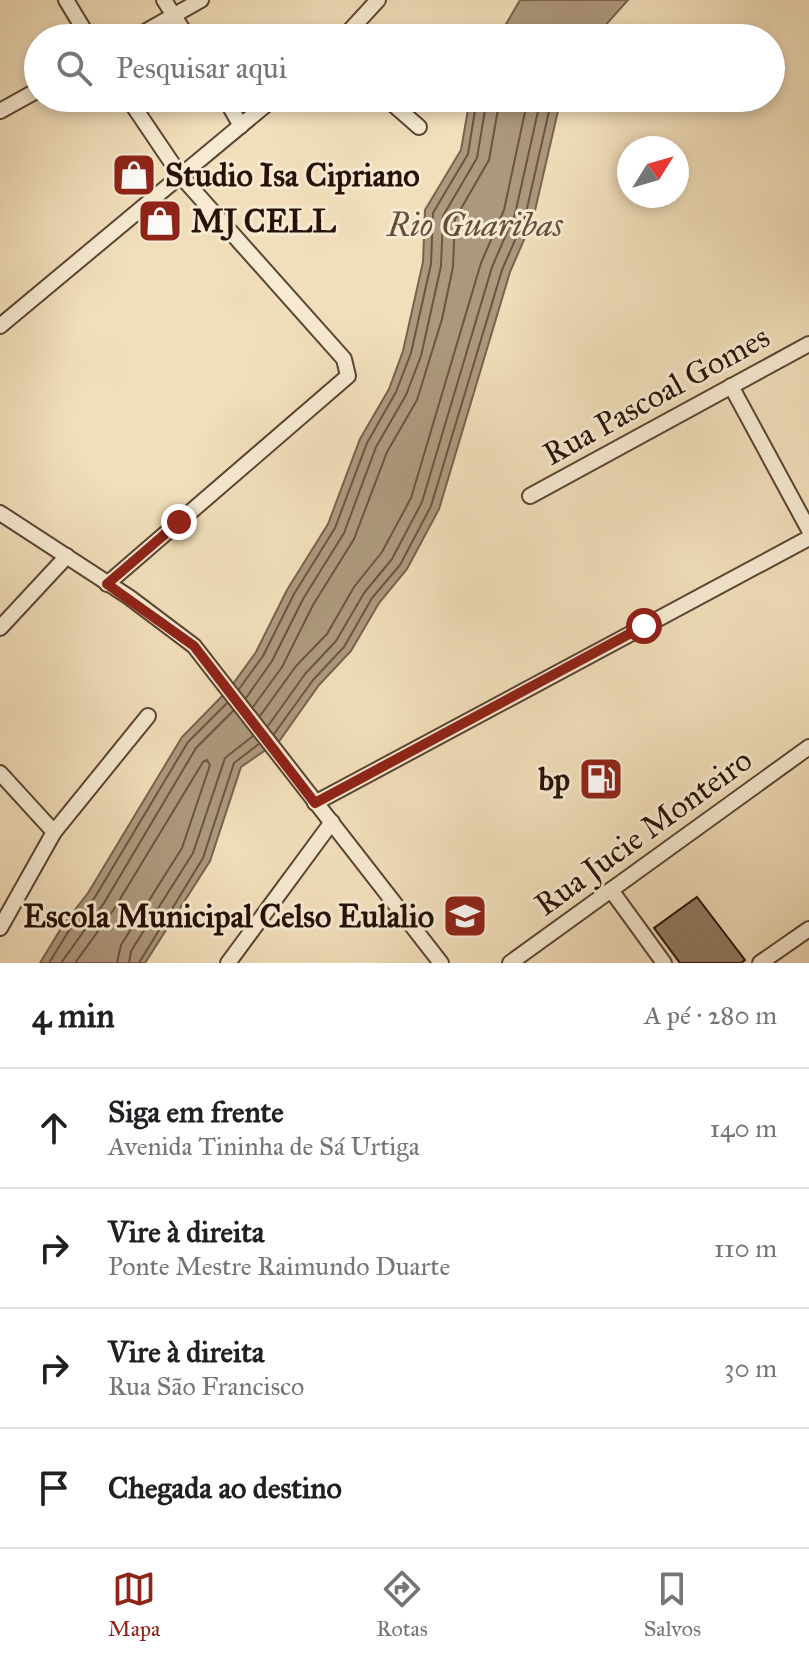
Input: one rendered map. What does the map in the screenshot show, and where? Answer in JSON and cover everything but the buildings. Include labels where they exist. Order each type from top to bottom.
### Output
[{"type":"street","points":[[66,0],[81,24]]},
{"type":"street","points":[[164,0],[179,24]]},
{"type":"street","points":[[161,24],[201,0]]},
{"type":"street","points":[[356,24],[378,0]]},
{"type":"street","points":[[0,111],[24,98]]},
{"type":"street","points":[[107,584],[348,376],[344,359],[180,175],[137,112]]},
{"type":"street","points":[[233,112],[241,126]]},
{"type":"street","points":[[0,326],[258,112]]},
{"type":"street","points":[[402,112],[419,127]]},
{"type":"street","name":"Rua Pascoal Gomes","points":[[530,496],[809,344]]},
{"type":"street","points":[[731,386],[809,530]]},
{"type":"street","points":[[0,513],[129,597],[194,646],[441,963]]},
{"type":"street","points":[[315,803],[809,538]]},
{"type":"street","points":[[0,628],[67,556]]},
{"type":"street","points":[[0,928],[54,832],[148,716]]},
{"type":"street","name":"Rua Jucie Monteiro","points":[[510,963],[809,747]]},
{"type":"street","points":[[0,773],[54,832]]},
{"type":"street","points":[[228,963],[332,822]]},
{"type":"street","points":[[611,890],[663,962]]},
{"type":"street","points":[[760,963],[809,929]]},
{"type":"water","points":[[520,0],[628,0],[607,24],[506,24]]},
{"type":"water","name":"Rio Guaribas","points":[[468,112],[558,112],[533,219],[510,272],[439,509],[407,569],[379,603],[351,651],[319,685],[280,740],[241,767],[210,861],[145,963],[40,963],[63,925],[88,893],[182,737],[230,688],[256,652],[287,590],[328,524],[360,439],[389,389],[403,351],[423,262],[425,210],[461,150]]},
{"type":"place","name":"Studio Isa Cipriano","points":[[134,175]]},
{"type":"place","name":"MJ CELL","points":[[160,221]]},
{"type":"place","name":"bp","points":[[601,779]]},
{"type":"place","name":"Escola Municipal Celso Eulalio","points":[[465,916]]},
{"type":"route","points":[[179,522],[107,584],[194,646],[315,803],[644,626]]}]
